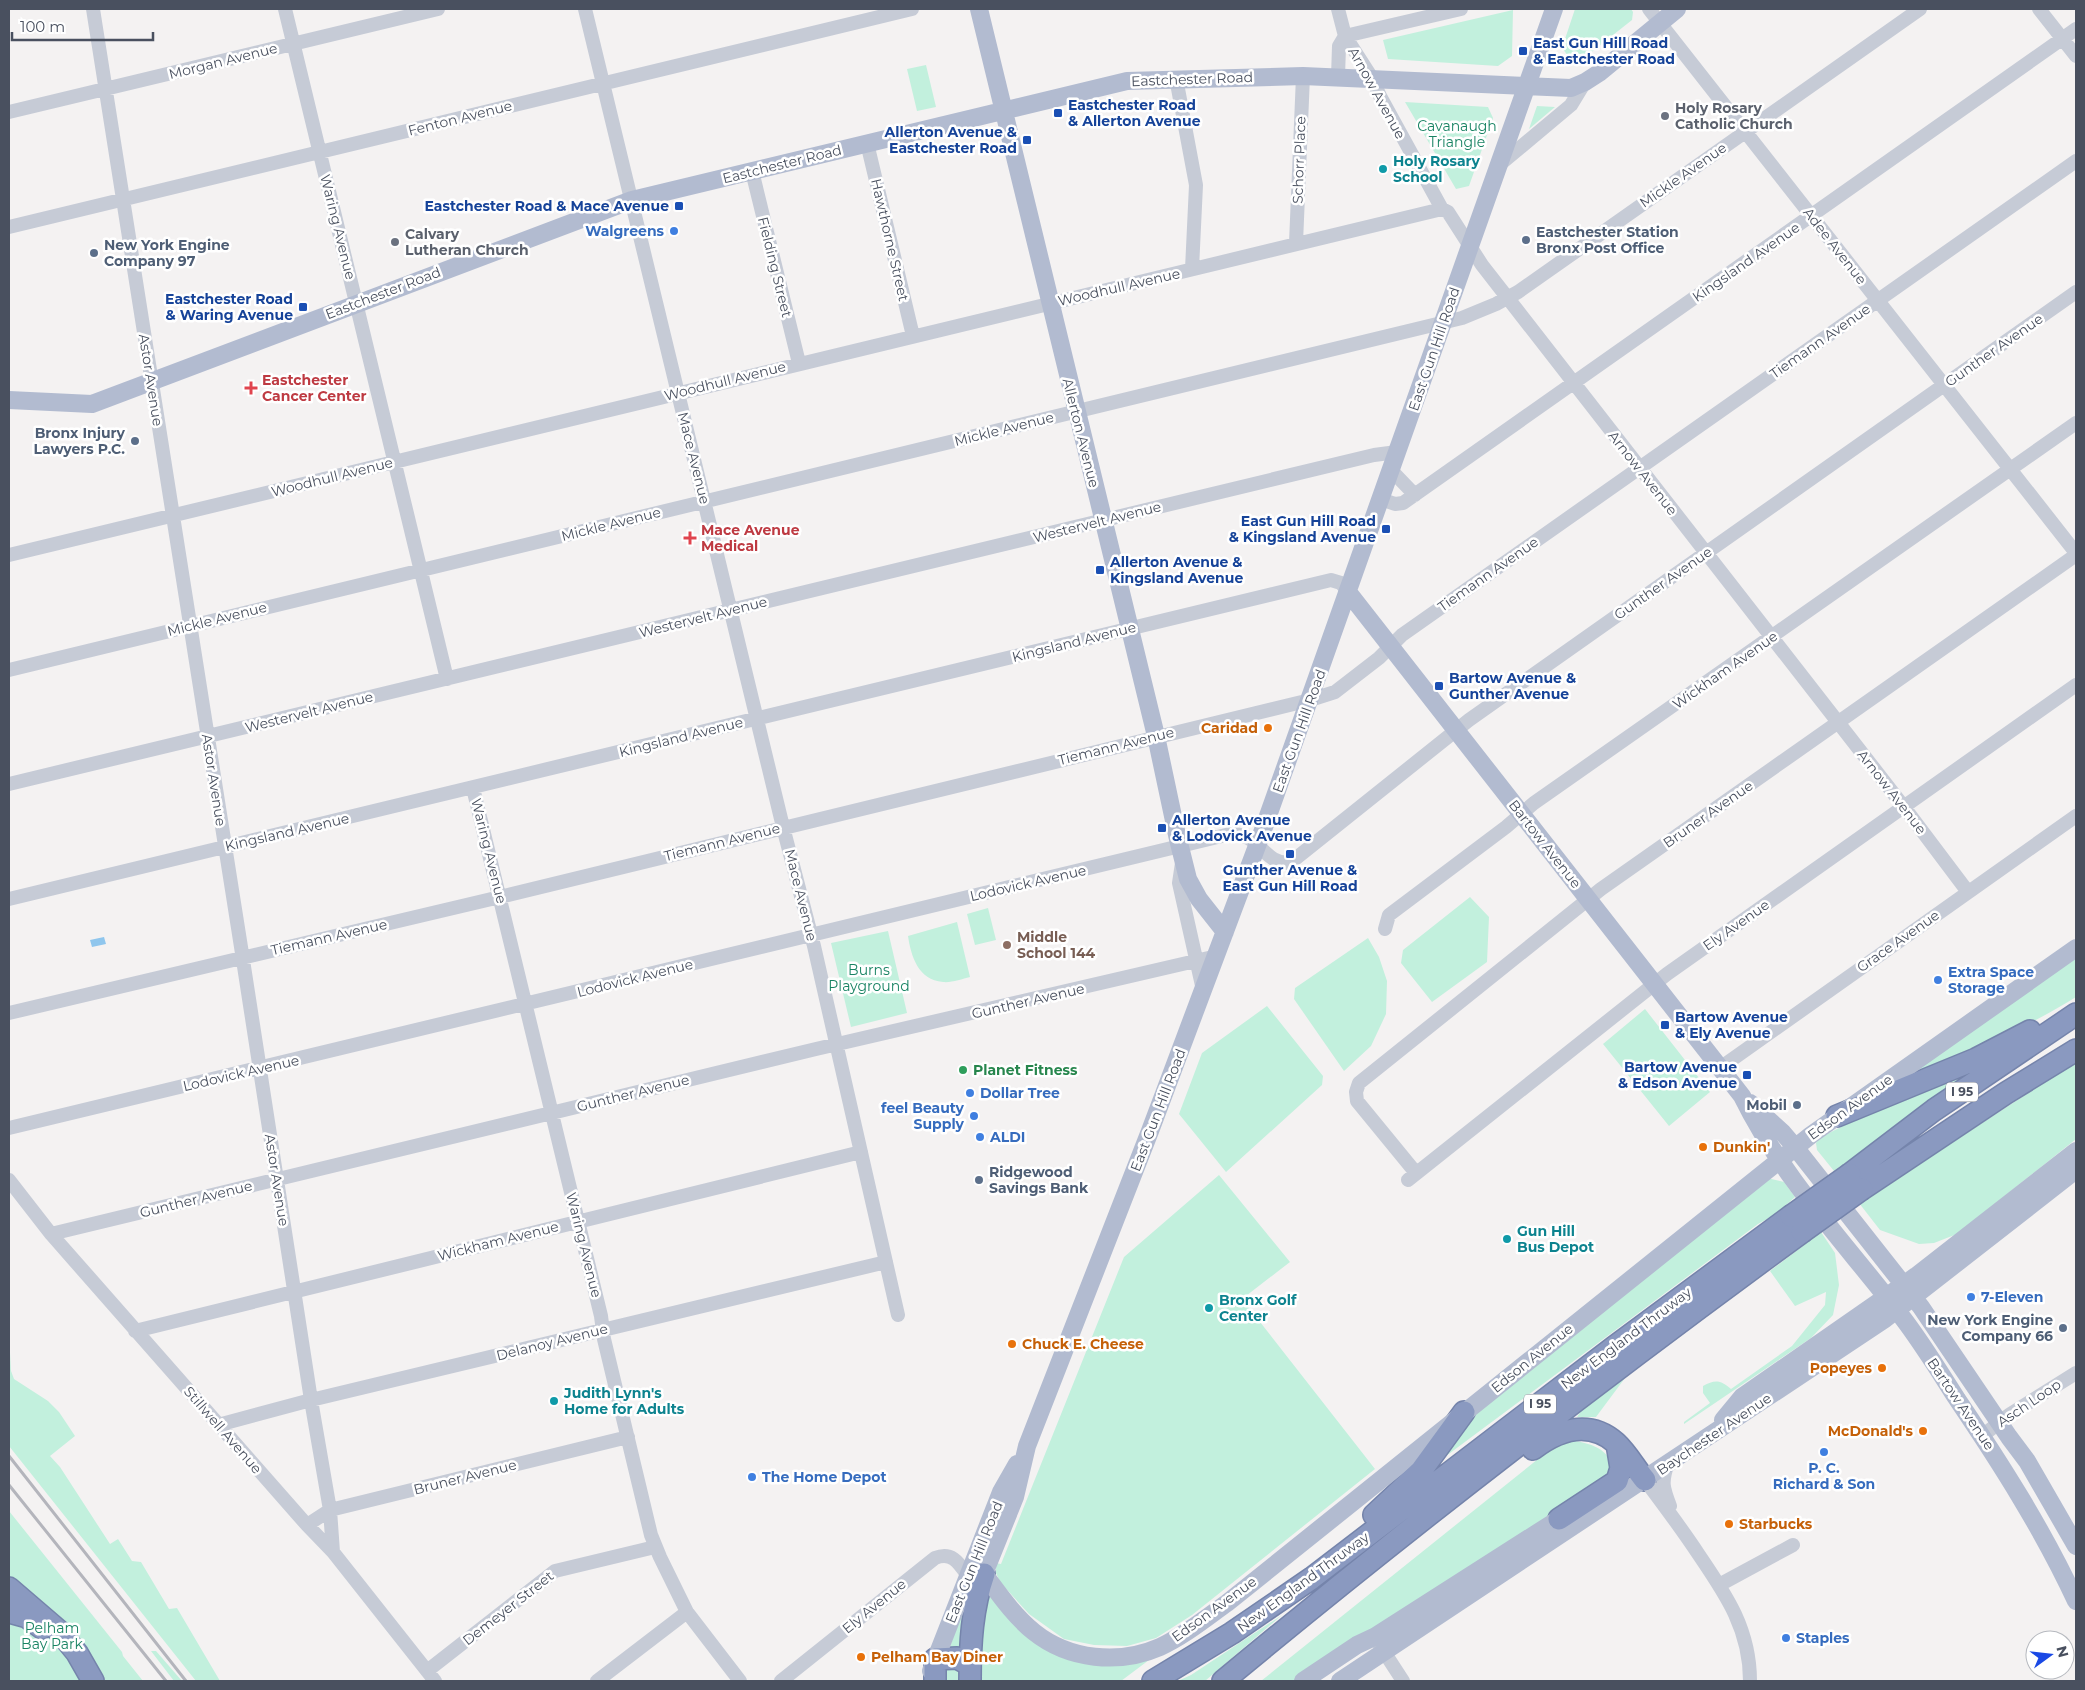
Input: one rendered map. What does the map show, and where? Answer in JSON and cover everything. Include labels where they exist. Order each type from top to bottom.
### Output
[{"type":"highway","points":[[1837,1116],[1976,1059],[2076,1006]]},
{"type":"highway","name":"New England Thruway","points":[[1856,1182],[1920,1120],[2076,1014]]},
{"type":"highway","points":[[2006,1093],[2076,1040]]},
{"type":"highway","name":"New England Thruway","points":[[1153,1681],[1232,1633],[1290,1593],[1621,1342],[1856,1182],[2076,1050]]},
{"type":"highway","name":"New England Thruway","points":[[1222,1681],[1465,1486],[1671,1329],[1796,1224]]},
{"type":"highway","points":[[1290,1593],[1315,1563],[1372,1517],[1421,1471],[1464,1412]]},
{"type":"highway","points":[[1465,1486],[1527,1454],[1550,1437],[1575,1429],[1607,1436],[1617,1444],[1644,1480]]},
{"type":"highway","points":[[1559,1519],[1617,1481],[1621,1468],[1617,1444]]},
{"type":"highway","points":[[970,1673],[976,1575]]},
{"type":"highway","points":[[9,1588],[59,1631],[77,1653],[93,1681]]},
{"type":"highway","points":[[9,1612],[27,1617],[49,1635],[66,1657],[79,1681]]},
{"type":"highway","points":[[935,1681],[935,1659],[957,1658],[970,1673]]},
{"type":"main road","name":"Allerton Avenue","points":[[978,9],[1128,629],[1156,736],[1188,879],[1196,894],[1225,932]]},
{"type":"main road","name":"East Gun Hill Road","points":[[927,1681],[935,1659],[1015,1497],[1027,1446],[1217,956],[1310,700],[1554,9]]},
{"type":"main road","name":"Eastchester Road","points":[[9,400],[92,404],[632,200],[1003,110],[1127,81],[1176,78],[1302,76],[1571,88],[1585,82],[1655,16],[1677,9]]},
{"type":"main road","name":"Bartow Avenue","points":[[1348,592],[1742,1096],[1753,1118],[1780,1159],[1892,1304],[1982,1436],[2028,1509],[2076,1601]]},
{"type":"main road","name":"Edson Avenue","points":[[976,1575],[1033,1632],[1054,1645],[1077,1653],[1124,1658],[1146,1652],[1170,1642],[1221,1607],[1795,1147],[2076,948]]},
{"type":"main road","name":"Bartow Avenue","points":[[1742,1096],[1762,1112],[1795,1147],[1909,1290],[2032,1468],[2076,1546]]},
{"type":"main road","points":[[1909,1290],[2076,1151]]},
{"type":"main road","points":[[1909,1290],[2075,1174]]},
{"type":"main road","name":"Baychester Avenue","points":[[1303,1681],[1357,1645],[1379,1644],[1644,1480],[1714,1432],[1742,1397],[1892,1304],[1909,1290]]},
{"type":"main road","name":"Baychester Avenue","points":[[1340,1681],[1379,1644],[1559,1519]]},
{"type":"street","name":"Astor Avenue","points":[[92,9],[124,200],[276,1179],[330,1510],[333,1552]]},
{"type":"street","name":"Waring Avenue","points":[[285,9],[447,679]]},
{"type":"street","name":"Morgan Avenue","points":[[9,112],[438,9]]},
{"type":"street","name":"Mace Avenue","points":[[585,9],[783,827],[811,935],[898,1316]]},
{"type":"street","name":"Fenton Avenue","points":[[9,227],[912,9]]},
{"type":"street","name":"Arnow Avenue","points":[[1338,9],[1345,36],[1372,78],[1442,209],[1448,212],[1470,247],[1508,298],[1639,469],[1904,806],[1968,892]]},
{"type":"street","points":[[1345,36],[1461,9]]},
{"type":"street","name":"Mickle Avenue","points":[[9,670],[1470,315],[1508,298],[1920,9]]},
{"type":"street","points":[[2039,9],[2076,56]]},
{"type":"street","name":"Adee Avenue","points":[[1655,16],[2076,554]]},
{"type":"street","name":"Kingsland Avenue","points":[[1381,499],[1395,504],[1403,503],[1415,495],[2076,29]]},
{"type":"street","name":"Arnow Avenue","points":[[1338,77],[1339,46],[1345,36]]},
{"type":"street","name":"Schorr Place","points":[[1296,244],[1302,76]]},
{"type":"street","points":[[1176,78],[1196,185],[1192,269]]},
{"type":"street","name":"Eastchester Road","points":[[1498,166],[1567,109],[1585,82]]},
{"type":"street","name":"Hawthorne Street","points":[[867,143],[913,336]]},
{"type":"street","name":"Tiemann Avenue","points":[[9,1013],[500,897],[1310,700],[1335,692],[1379,658],[1402,635],[2076,161]]},
{"type":"street","name":"Fielding Street","points":[[752,171],[799,363]]},
{"type":"street","name":"Woodhull Avenue","points":[[9,555],[1442,209]]},
{"type":"street","name":"Gunther Avenue","points":[[1258,844],[1278,863],[1290,863],[1455,730],[2076,292]]},
{"type":"street","name":"Wickham Avenue","points":[[1385,928],[1389,915],[1521,814],[2076,423]]},
{"type":"street","name":"Westervelt Avenue","points":[[9,784],[1374,454],[1397,452]]},
{"type":"street","points":[[1391,470],[1415,495]]},
{"type":"street","name":"Bruner Avenue","points":[[1412,1177],[1357,1100],[1356,1092],[1359,1083],[1588,899],[1837,721],[2076,554]]},
{"type":"street","name":"Kingsland Avenue","points":[[9,899],[1331,580],[1341,583],[1348,592]]},
{"type":"street","name":"Ely Avenue","points":[[1412,1177],[1654,984],[2076,685]]},
{"type":"street","name":"Waring Avenue","points":[[473,788],[655,1547],[687,1612],[740,1681]]},
{"type":"street","name":"Grace Avenue","points":[[1720,1068],[2076,816]]},
{"type":"street","name":"Lodovick Avenue","points":[[9,1128],[811,935],[1181,852],[1238,834],[1245,835],[1258,844]]},
{"type":"street","name":"Allerton Avenue","points":[[1181,852],[1179,883],[1203,990]]},
{"type":"street","name":"Gunther Avenue","points":[[51,1234],[552,1112],[1217,956]]},
{"type":"street","name":"Wickham Avenue","points":[[135,1331],[861,1152]]},
{"type":"street","name":"Stillwell Avenue","points":[[9,1180],[51,1234],[135,1331],[333,1552],[431,1676]]},
{"type":"street","name":"Delanoy Avenue","points":[[218,1425],[311,1400],[886,1262]]},
{"type":"street","name":"Asch Loop","points":[[1982,1436],[1999,1422],[2076,1373]]},
{"type":"street","name":"Bruner Avenue","points":[[307,1525],[330,1510],[628,1437]]},
{"type":"street","points":[[1668,1463],[1663,1486],[1677,1523]]},
{"type":"street","points":[[1644,1480],[1677,1523],[1731,1604],[1742,1630],[1749,1660],[1750,1681]]},
{"type":"street","points":[[1719,1585],[1793,1545]]},
{"type":"street","name":"Demeyer Street","points":[[431,1676],[555,1571],[655,1547]]},
{"type":"street","name":"Ely Avenue","points":[[781,1681],[935,1558],[945,1555],[952,1557],[976,1575]]},
{"type":"street","points":[[597,1681],[687,1612]]},
{"type":"street","points":[[1379,1644],[1403,1681]]},
{"type":"green space","points":[[1575,9],[1631,9],[1633,12],[1632,20],[1575,65],[1562,48]]},
{"type":"green space","points":[[1513,10],[1512,56],[1498,66],[1388,59],[1383,40]]},
{"type":"green space","points":[[926,65],[936,107],[917,111],[907,69]]},
{"type":"green space","name":"Cavanaugh Triangle","points":[[1405,102],[1488,107],[1493,118],[1469,186],[1456,189]]},
{"type":"green space","points":[[1537,106],[1555,107],[1529,129]]},
{"type":"green space","points":[[1470,897],[1489,917],[1487,962],[1432,1002],[1401,963],[1403,950]]},
{"type":"green space","points":[[988,908],[996,940],[975,945],[967,914]]},
{"type":"green space","points":[[957,922],[970,977],[943,982],[927,977],[917,966],[908,936]]},
{"type":"green space","name":"Burns Playground","points":[[888,931],[907,1013],[851,1027],[831,943]]},
{"type":"green space","points":[[1368,938],[1379,957],[1387,981],[1386,1014],[1371,1046],[1344,1071],[1294,999],[1295,988]]},
{"type":"green space","points":[[2076,957],[2076,997],[2013,1031],[1903,1079]]},
{"type":"green space","points":[[1267,1006],[1323,1076],[1322,1085],[1226,1172],[1179,1114],[1202,1053]]},
{"type":"green space","points":[[1645,1009],[1710,1092],[1669,1126],[1603,1044]]},
{"type":"green space","points":[[2076,1062],[2076,1139],[1957,1234],[1934,1243],[1919,1244],[1880,1230],[1859,1203]]},
{"type":"green space","points":[[1978,1069],[1834,1171],[1817,1150],[1816,1143],[1819,1138],[1865,1115]]},
{"type":"green space","points":[[1219,1175],[1290,1262],[1242,1299],[1375,1469],[1192,1615],[1156,1638],[1127,1646],[1094,1645],[1064,1639],[1029,1614],[1000,1582],[996,1573],[996,1563],[1001,1564],[1124,1257]]},
{"type":"green space","points":[[1767,1178],[1784,1182],[1795,1197],[1776,1214],[1758,1224],[1442,1459],[1470,1417]]},
{"type":"green space","points":[[1821,1232],[1835,1253],[1839,1285],[1833,1315],[1811,1338],[1684,1424],[1684,1422],[1710,1403],[1703,1393],[1703,1386],[1711,1382],[1718,1382],[1731,1389],[1792,1346],[1825,1305],[1826,1292],[1795,1306],[1770,1271]]},
{"type":"green space","points":[[9,1334],[11,1371],[14,1379],[48,1401],[59,1412],[75,1436],[50,1456],[60,1467],[110,1544],[118,1539],[132,1561],[141,1562],[169,1609],[177,1608],[220,1681],[196,1681],[9,1446]]},
{"type":"green space","points":[[1625,1378],[1596,1417],[1577,1417],[1581,1411]]},
{"type":"green space","points":[[1570,1440],[1591,1445],[1604,1452],[1611,1463],[1613,1471],[1562,1508],[1299,1681],[1261,1681],[1558,1443]]},
{"type":"green space","name":"Pelham Bay Park","points":[[9,1511],[122,1652],[123,1656],[143,1681],[9,1681]]},
{"type":"green space","points":[[990,1592],[1055,1655],[1153,1657],[1121,1681],[976,1681],[980,1613]]},
{"type":"green space","points":[[968,1593],[963,1649],[948,1653]]},
{"type":"green space","points":[[1282,1615],[1205,1681],[1178,1681],[1191,1675]]},
{"type":"green space","points":[[151,1651],[156,1651],[182,1681],[174,1681]]},
{"type":"green space","points":[[949,1667],[960,1671],[961,1681],[942,1681],[944,1671]]},
{"type":"water","points":[[104,937],[106,944],[92,947],[90,940]]},
{"type":"railway","points":[[9,1456],[186,1681]]},
{"type":"railway","points":[[9,1485],[166,1681]]},
{"type":"place","name":"East Gun Hill Road & Eastchester Road","points":[[1523,51]]},
{"type":"place","name":"Eastchester Road & Allerton Avenue","points":[[1058,113]]},
{"type":"place","name":"Holy Rosary Catholic Church","points":[[1665,116]]},
{"type":"place","name":"Allerton Avenue & Eastchester Road","points":[[1027,140]]},
{"type":"place","name":"Holy Rosary School","points":[[1383,169]]},
{"type":"place","name":"Eastchester Road & Mace Avenue","points":[[679,206]]},
{"type":"place","name":"Walgreens","points":[[674,231]]},
{"type":"place","name":"Eastchester Station Bronx Post Office","points":[[1526,240]]},
{"type":"place","name":"Calvary Lutheran Church","points":[[395,242]]},
{"type":"place","name":"New York Engine Company 97","points":[[94,253]]},
{"type":"place","name":"Eastchester Road & Waring Avenue","points":[[303,307]]},
{"type":"place","name":"Eastchester Cancer Center","points":[[251,388]]},
{"type":"place","name":"Bronx Injury Lawyers P.C.","points":[[135,441]]},
{"type":"place","name":"East Gun Hill Road & Kingsland Avenue","points":[[1386,529]]},
{"type":"place","name":"Mace Avenue Medical","points":[[690,538]]},
{"type":"place","name":"Allerton Avenue & Kingsland Avenue","points":[[1100,570]]},
{"type":"place","name":"Bartow Avenue & Gunther Avenue","points":[[1439,686]]},
{"type":"place","name":"Caridad","points":[[1268,728]]},
{"type":"place","name":"Allerton Avenue & Lodovick Avenue","points":[[1162,828]]},
{"type":"place","name":"Gunther Avenue & East Gun Hill Road","points":[[1290,854]]},
{"type":"place","name":"Middle School 144","points":[[1007,945]]},
{"type":"place","name":"Extra Space Storage","points":[[1938,980]]},
{"type":"place","name":"Bartow Avenue & Ely Avenue","points":[[1665,1025]]},
{"type":"place","name":"Planet Fitness","points":[[963,1070]]},
{"type":"place","name":"Bartow Avenue & Edson Avenue","points":[[1747,1075]]},
{"type":"place","name":"Dollar Tree","points":[[970,1093]]},
{"type":"place","name":"Mobil","points":[[1797,1105]]},
{"type":"place","name":"feel Beauty Supply","points":[[974,1116]]},
{"type":"place","name":"ALDI","points":[[980,1137]]},
{"type":"place","name":"Dunkin'","points":[[1703,1147]]},
{"type":"place","name":"Ridgewood Savings Bank","points":[[979,1180]]},
{"type":"place","name":"Gun Hill Bus Depot","points":[[1507,1239]]},
{"type":"place","name":"7-Eleven","points":[[1971,1297]]},
{"type":"place","name":"Bronx Golf Center","points":[[1209,1308]]},
{"type":"place","name":"New York Engine Company 66","points":[[2063,1328]]},
{"type":"place","name":"Chuck E. Cheese","points":[[1012,1344]]},
{"type":"place","name":"Popeyes","points":[[1882,1368]]},
{"type":"place","name":"Judith Lynn's Home for Adults","points":[[554,1401]]},
{"type":"place","name":"McDonald's","points":[[1923,1431]]},
{"type":"place","name":"P. C. Richard & Son","points":[[1824,1452]]},
{"type":"place","name":"The Home Depot","points":[[752,1477]]},
{"type":"place","name":"Starbucks","points":[[1729,1524]]},
{"type":"place","name":"Staples","points":[[1786,1638]]},
{"type":"place","name":"Pelham Bay Diner","points":[[861,1657]]}]
